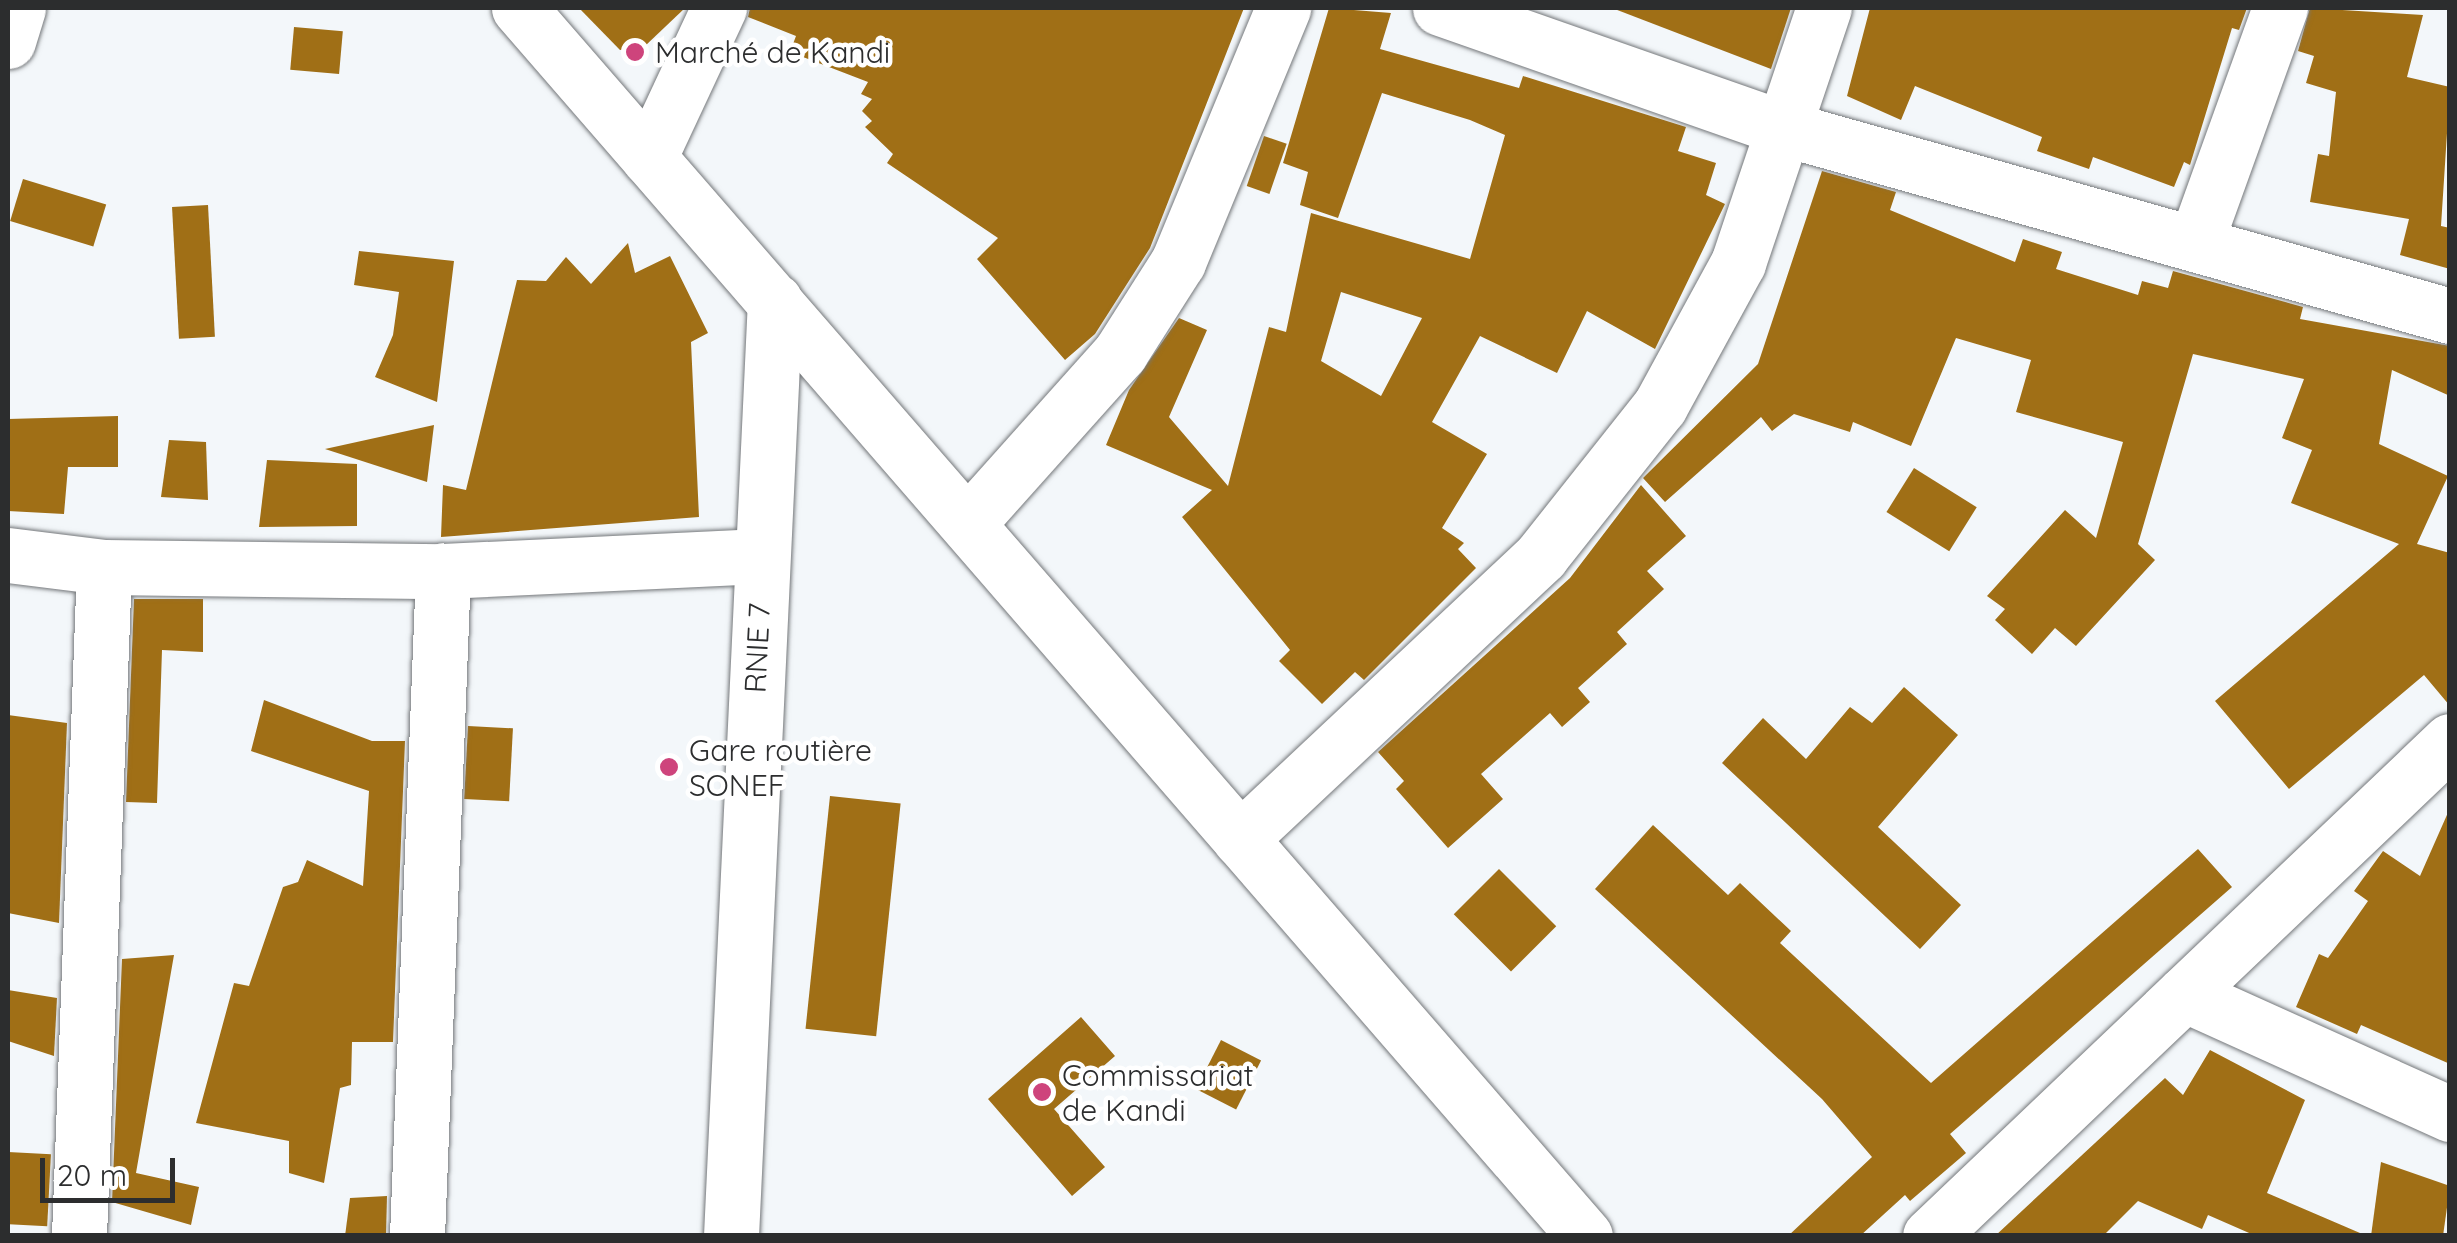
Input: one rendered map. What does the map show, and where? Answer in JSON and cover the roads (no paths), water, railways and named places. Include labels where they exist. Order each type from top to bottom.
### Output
[{"type":"street","points":[[8,41],[18,8]]},
{"type":"street","points":[[519,8],[1585,1236]]},
{"type":"street","points":[[649,158],[719,8]]},
{"type":"street","points":[[969,522],[1120,353],[1178,262],[1283,8]]},
{"type":"street","points":[[1440,8],[1786,128],[2450,316]]},
{"type":"street","points":[[1240,840],[1540,556],[1660,406],[1738,263],[1824,8]]},
{"type":"street","points":[[2194,244],[2280,8]]},
{"type":"street","name":"RNIE 7","points":[[731,1236],[774,300]]},
{"type":"street","points":[[8,555],[104,567],[444,571],[761,556]]},
{"type":"street","points":[[79,1236],[104,567]]},
{"type":"street","points":[[418,1236],[444,571]]},
{"type":"street","points":[[1930,1236],[2450,741]]},
{"type":"street","points":[[2184,994],[2450,1114]]},
{"type":"place","name":"Marché de Kandi","points":[[635,52]]},
{"type":"place","name":"Gare routière SONEF","points":[[669,767]]},
{"type":"place","name":"Commissariat de Kandi","points":[[1042,1092]]}]
